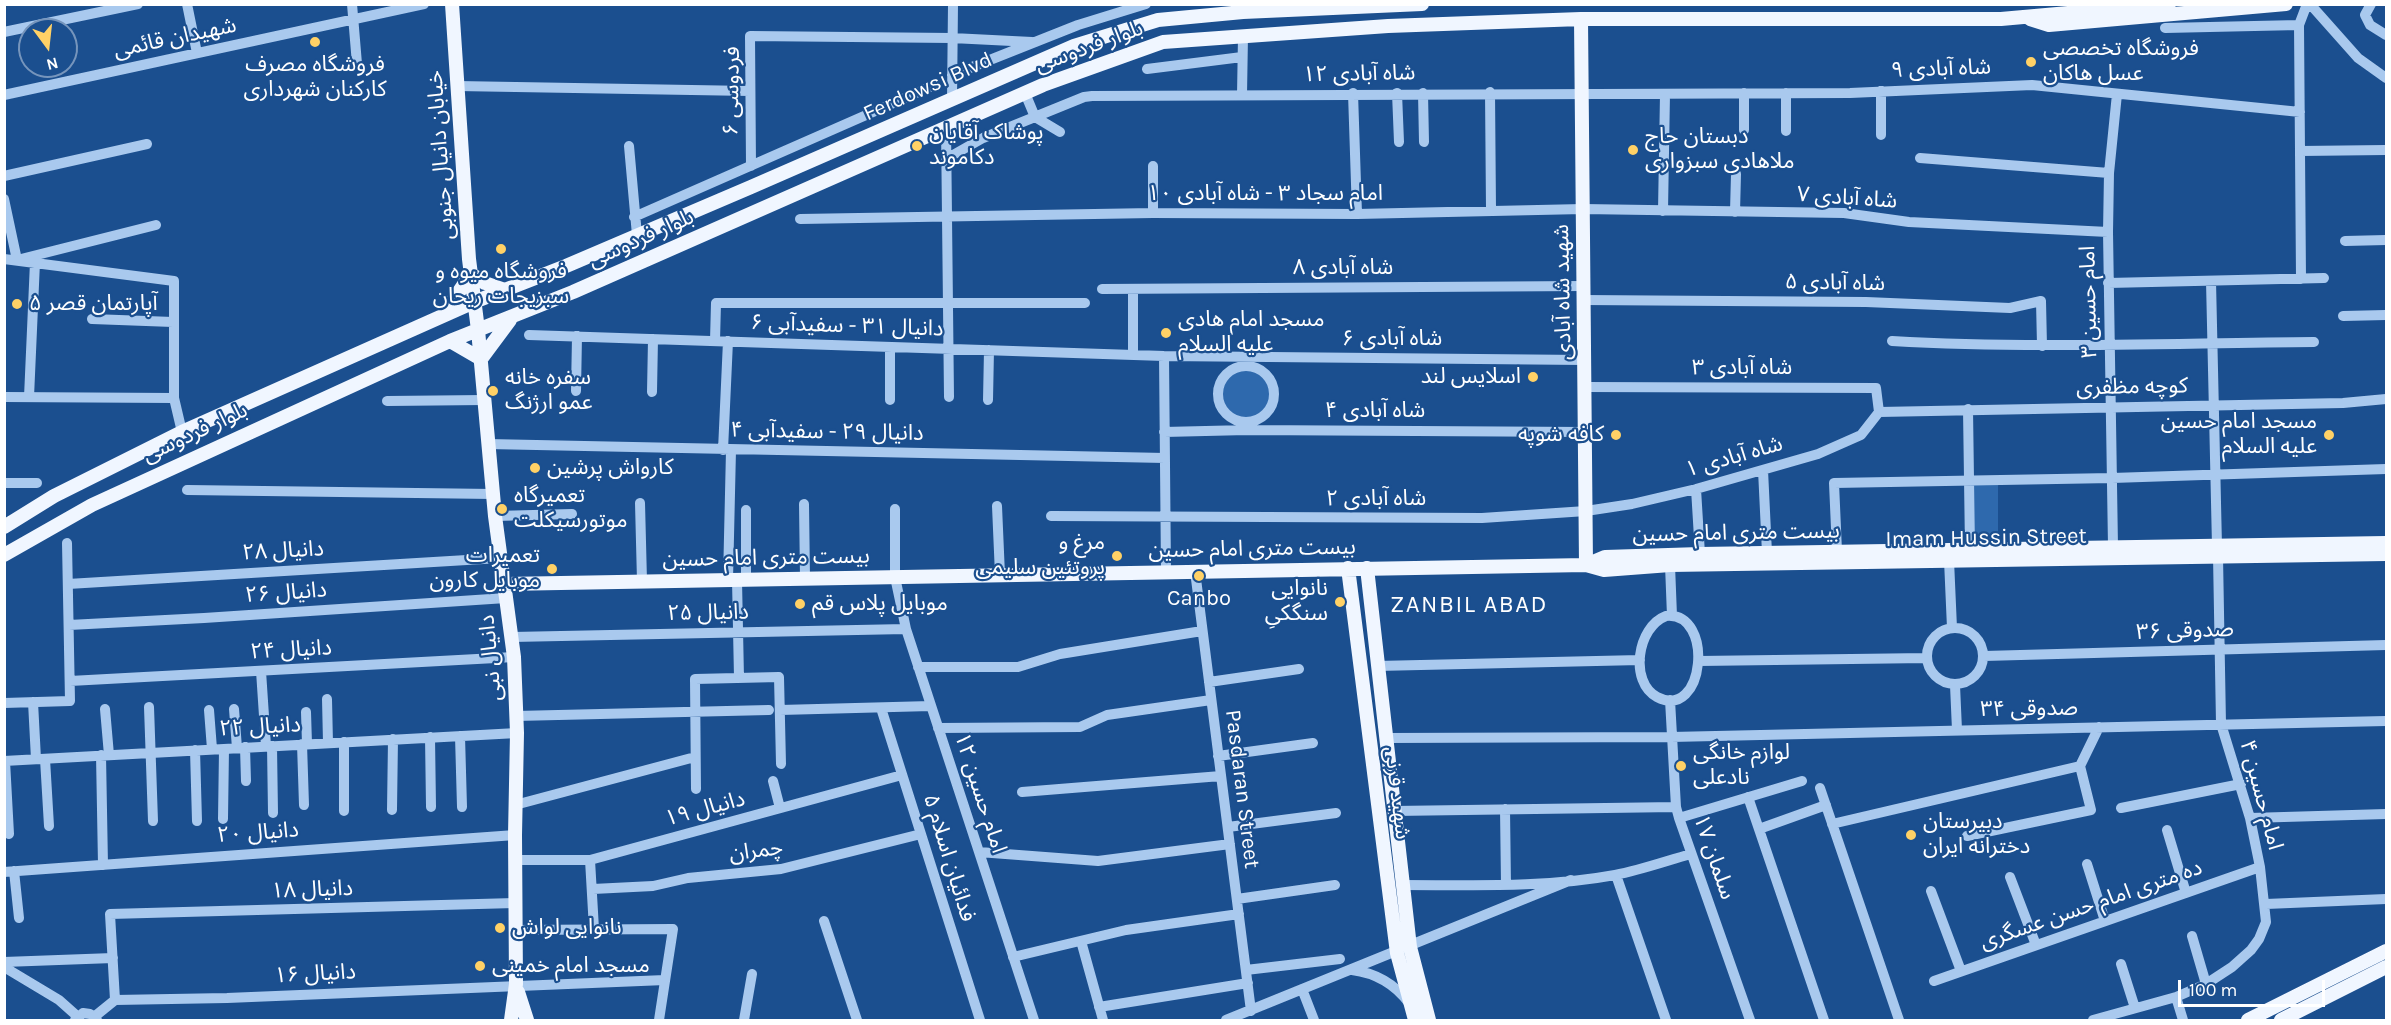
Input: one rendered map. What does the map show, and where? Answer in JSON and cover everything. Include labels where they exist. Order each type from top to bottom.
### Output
[{"type":"main road","name":"خیابان دانیال جنوبی","points":[[452,4],[471,274],[478,330]]},
{"type":"main road","name":"Ferdowsi Blvd","points":[[474,302],[637,235],[1074,46],[1158,20],[1243,8],[1422,4]]},
{"type":"main road","points":[[2022,17],[2169,4]]},
{"type":"main road","name":"بلوار فردوسی","points":[[4,555],[56,524],[132,485],[450,341],[600,280],[1025,93],[1163,42],[1388,26],[1581,19],[2001,19],[2022,17],[2049,25],[2286,4]]},
{"type":"main road","name":"شهید شاه آبادی","points":[[1581,19],[1586,565]]},
{"type":"main road","points":[[590,255],[600,280]]},
{"type":"main road","points":[[442,315],[471,274],[485,283],[505,290]]},
{"type":"main road","name":"بلوار فردوسی","points":[[4,527],[54,496],[182,432],[474,302]]},
{"type":"main road","points":[[450,341],[481,359],[500,330],[514,316]]},
{"type":"main road","name":"دانیال نبی","points":[[478,330],[495,516],[514,657],[517,732],[516,984],[512,1020]]},
{"type":"main road","name":"Imam Hussin Street","points":[[1969,554],[2218,551],[2386,543]]},
{"type":"main road","name":"Imam Hussin Street","points":[[1586,565],[1604,570],[1670,565],[1949,560],[1969,554],[2113,547],[2386,554]]},
{"type":"main road","name":"بیست متری امام حسین","points":[[505,591],[642,581],[1586,565],[1605,557],[1700,554],[1837,551],[1969,554]]},
{"type":"main road","name":"شهید قرنی","points":[[1348,568],[1414,1015]]},
{"type":"main road","name":"شهید قرنی","points":[[1367,568],[1402,885],[1404,950],[1429,1020]]},
{"type":"main road","points":[[2248,1020],[2263,1017],[2386,951]]},
{"type":"main road","points":[[2281,1020],[2386,967]]},
{"type":"main road","name":"دانیال نبی","points":[[516,984],[527,1020]]},
{"type":"street","points":[[4,32],[138,4]]},
{"type":"street","points":[[187,4],[197,53]]},
{"type":"street","points":[[352,4],[357,64]]},
{"type":"street","name":"شهیدان قائمی","points":[[4,95],[424,4]]},
{"type":"street","points":[[952,100],[953,4]]},
{"type":"street","points":[[952,75],[1089,21],[1146,4]]},
{"type":"street","points":[[2301,279],[2299,25],[2309,4],[2358,57],[2386,78]]},
{"type":"street","points":[[2371,4],[2365,15],[2370,25],[2386,35]]},
{"type":"street","points":[[2165,28],[2299,25]]},
{"type":"street","name":"فردوسی ۶","points":[[751,166],[750,36],[952,38]]},
{"type":"street","points":[[1242,95],[1243,36]]},
{"type":"street","points":[[952,38],[1032,42]]},
{"type":"street","points":[[1147,69],[1242,57]]},
{"type":"street","name":"شاه آبادی ۹","points":[[1582,92],[1786,93],[2032,85],[2300,112]]},
{"type":"street","points":[[457,86],[750,91]]},
{"type":"street","points":[[634,217],[930,87]]},
{"type":"street","points":[[1881,91],[1881,135]]},
{"type":"street","points":[[1490,92],[1491,210]]},
{"type":"street","name":"شاه آبادی ۱۲","points":[[946,159],[983,138],[1084,97],[1138,94],[1582,92]]},
{"type":"street","points":[[1025,93],[1035,117],[1060,132]]},
{"type":"street","points":[[1353,93],[1357,214]]},
{"type":"street","points":[[1397,93],[1399,142]]},
{"type":"street","points":[[1423,93],[1424,142]]},
{"type":"street","points":[[1664,211],[1665,93]]},
{"type":"street","points":[[1744,93],[1744,130]]},
{"type":"street","points":[[1786,93],[1786,130]]},
{"type":"street","name":"امام حسین ۳","points":[[2113,547],[2108,232],[2109,173],[2117,94]]},
{"type":"street","points":[[946,127],[949,397]]},
{"type":"street","points":[[4,176],[147,144]]},
{"type":"street","points":[[629,146],[637,235]]},
{"type":"street","points":[[2300,151],[2386,150]]},
{"type":"street","points":[[1920,158],[2109,173]]},
{"type":"street","points":[[1153,166],[1153,213]]},
{"type":"street","points":[[1735,212],[1736,174]]},
{"type":"street","points":[[4,199],[17,260]]},
{"type":"street","name":"امام سجاد ۳ - شاه آبادی ۱۰","points":[[800,219],[1153,213],[1357,214],[1583,209]]},
{"type":"street","name":"شاه آبادی ۷","points":[[1583,209],[1844,213],[1909,222],[2108,232]]},
{"type":"street","points":[[17,260],[156,225]]},
{"type":"street","points":[[2346,241],[2386,240]]},
{"type":"street","points":[[4,259],[174,281],[174,398],[182,432]]},
{"type":"street","points":[[29,397],[35,262]]},
{"type":"street","points":[[2108,283],[2324,278]]},
{"type":"street","name":"امام حسین ۴","points":[[2093,1020],[2176,997],[2206,984],[2232,967],[2259,939],[2266,922],[2266,904],[2250,818],[2221,724],[2211,281]]},
{"type":"street","name":"شاه آبادی ۸","points":[[1102,289],[1584,293]]},
{"type":"street","points":[[1133,289],[1133,355]]},
{"type":"street","name":"شاه آبادی ۵","points":[[1584,293],[2010,308],[2041,301],[2042,346]]},
{"type":"street","points":[[714,341],[716,303],[1086,303]]},
{"type":"street","points":[[2343,316],[2386,315]]},
{"type":"street","points":[[92,319],[173,322]]},
{"type":"street","name":"دانیال ۳۱ - سفیدآبی ۶","points":[[529,334],[1164,356]]},
{"type":"street","points":[[576,391],[577,336]]},
{"type":"street","points":[[652,392],[653,339]]},
{"type":"street","points":[[728,341],[727,450],[737,580],[739,678]]},
{"type":"street","points":[[1892,341],[2042,346],[2314,342]]},
{"type":"street","points":[[890,347],[890,400]]},
{"type":"street","points":[[988,400],[989,350]]},
{"type":"street","points":[[1164,356],[1166,572]]},
{"type":"street","name":"شاه آبادی ۶","points":[[1164,356],[1248,362],[1584,360]]},
{"type":"street","points":[[1248,362],[1266,375],[1274,391],[1270,408],[1264,415],[1247,426],[1230,418],[1219,404],[1218,387],[1228,373],[1248,362]]},
{"type":"street","name":"شاه آبادی ۳","points":[[1585,387],[1876,388],[1879,412]]},
{"type":"street","points":[[4,397],[174,398]]},
{"type":"street","name":"کوچه مظفری","points":[[1879,412],[2343,403],[2386,399]]},
{"type":"street","points":[[387,401],[484,400]]},
{"type":"street","points":[[1968,409],[1969,554]]},
{"type":"street","name":"شاه آبادی ۱","points":[[1586,511],[1632,504],[1696,489],[1818,454],[1861,435],[1879,412]]},
{"type":"street","name":"شاه آبادی ۴","points":[[1164,432],[1247,426],[1585,432]]},
{"type":"street","name":"دانیال ۲۹ - سفیدآبی ۴","points":[[488,444],[1165,458]]},
{"type":"street","points":[[1837,551],[1834,483],[2112,478],[2386,469]]},
{"type":"street","points":[[1763,470],[1767,553]]},
{"type":"street","points":[[4,483],[37,483]]},
{"type":"street","points":[[187,489],[493,494]]},
{"type":"street","points":[[1696,489],[1700,554]]},
{"type":"street","points":[[640,503],[642,581]]},
{"type":"street","points":[[804,504],[806,578]]},
{"type":"street","points":[[997,506],[1000,575]]},
{"type":"street","name":"امام حسین ۱۲","points":[[895,509],[895,577],[906,629],[1034,1020]]},
{"type":"street","points":[[737,580],[746,510]]},
{"type":"street","name":"شاه آبادی ۲","points":[[1051,516],[1482,518],[1586,511]]},
{"type":"street","points":[[495,516],[572,514]]},
{"type":"street","points":[[4,703],[70,701],[67,543]]},
{"type":"street","name":"دانیال ۲۸","points":[[68,584],[500,558]]},
{"type":"street","points":[[1949,560],[1952,628]]},
{"type":"street","points":[[1670,565],[1671,616]]},
{"type":"street","name":"Pasdaran Street","points":[[1195,571],[1251,1011]]},
{"type":"street","name":"دانیال ۲۶","points":[[69,625],[204,618],[505,591]]},
{"type":"street","points":[[1671,616],[1681,618],[1692,629],[1699,661],[1696,679],[1691,688],[1685,695],[1670,700],[1657,697],[1650,691],[1645,683],[1640,660],[1641,647],[1649,628],[1660,618],[1671,616]]},
{"type":"street","points":[[1952,628],[1968,631],[1974,635],[1983,648],[1984,656],[1982,665],[1972,679],[1955,685],[1943,682],[1933,674],[1927,658],[1931,641],[1937,635],[1952,628]]},
{"type":"street","name":"دانیال ۲۵","points":[[512,637],[906,629]]},
{"type":"street","points":[[918,667],[1018,667],[1060,654],[1202,631]]},
{"type":"street","name":"صدوقی ۳۶","points":[[1984,656],[2386,645]]},
{"type":"street","name":"دانیال ۲۴","points":[[70,681],[514,657]]},
{"type":"street","points":[[1699,661],[1927,658]]},
{"type":"street","points":[[1377,666],[1640,660]]},
{"type":"street","points":[[1209,682],[1299,669]]},
{"type":"street","points":[[261,672],[273,813]]},
{"type":"street","points":[[696,789],[695,679],[778,677],[774,710],[780,764]]},
{"type":"street","points":[[1955,685],[1957,730]]},
{"type":"street","points":[[327,699],[328,743]]},
{"type":"street","points":[[938,728],[1080,727],[1107,715],[1211,700]]},
{"type":"street","name":"سلمان ۱۷","points":[[1670,700],[1676,807],[1750,1020]]},
{"type":"street","points":[[33,702],[49,826]]},
{"type":"street","points":[[516,716],[931,706]]},
{"type":"street","points":[[149,707],[153,821]]},
{"type":"street","name":"فدائیان اسلام ۵","points":[[881,708],[980,1020]]},
{"type":"street","points":[[104,865],[105,709]]},
{"type":"street","points":[[234,709],[246,782]]},
{"type":"street","points":[[209,710],[212,749]]},
{"type":"street","points":[[304,805],[306,712]]},
{"type":"street","name":"صدوقی ۳۴","points":[[1386,738],[1671,737],[2386,721]]},
{"type":"street","points":[[1967,836],[2091,810],[2080,766],[2099,727]]},
{"type":"street","name":"دانیال ۲۲","points":[[5,761],[517,732]]},
{"type":"street","points":[[460,736],[462,807]]},
{"type":"street","points":[[430,737],[431,807]]},
{"type":"street","points":[[392,810],[393,739]]},
{"type":"street","points":[[344,742],[344,811]]},
{"type":"street","points":[[1218,756],[1313,743]]},
{"type":"street","points":[[223,819],[224,749]]},
{"type":"street","points":[[195,750],[197,821]]},
{"type":"street","points":[[515,805],[696,757]]},
{"type":"street","points":[[5,761],[9,834]]},
{"type":"street","points":[[1832,824],[2080,766]]},
{"type":"street","name":"دانیال ۱۹","points":[[515,860],[590,860],[902,774]]},
{"type":"street","points":[[1022,792],[1221,776]]},
{"type":"street","points":[[773,781],[780,808]]},
{"type":"street","points":[[1679,818],[1802,781]]},
{"type":"street","points":[[2121,808],[2241,784]]},
{"type":"street","points":[[1820,788],[1899,1020]]},
{"type":"street","points":[[1748,797],[1824,1020]]},
{"type":"street","points":[[1759,829],[1826,805]]},
{"type":"street","points":[[1394,811],[1676,807]]},
{"type":"street","points":[[1505,809],[1506,885]]},
{"type":"street","points":[[1228,827],[1336,813]]},
{"type":"street","points":[[2250,818],[2386,814]]},
{"type":"street","points":[[2167,830],[2186,893]]},
{"type":"street","name":"چمران","points":[[593,889],[653,886],[688,878],[782,869],[921,834]]},
{"type":"street","name":"دانیال ۲۰","points":[[9,872],[515,835]]},
{"type":"street","points":[[979,852],[1098,861],[1230,844]]},
{"type":"street","points":[[1402,885],[1506,885],[1571,880],[1616,874],[1691,854]]},
{"type":"street","points":[[590,860],[594,929]]},
{"type":"street","points":[[2087,864],[2105,921]]},
{"type":"street","name":"ده متری امام حسن عسگری","points":[[1934,981],[2260,867]]},
{"type":"street","points":[[9,872],[19,918]]},
{"type":"street","points":[[1616,874],[1666,1020]]},
{"type":"street","points":[[2010,877],[2036,945]]},
{"type":"street","points":[[1226,1020],[1237,1018],[1302,989],[1404,950],[1571,880]]},
{"type":"street","points":[[1237,899],[1335,885]]},
{"type":"street","points":[[1931,891],[1961,971]]},
{"type":"street","points":[[2266,904],[2386,900]]},
{"type":"street","name":"دانیال ۱۸","points":[[113,958],[110,914],[515,903]]},
{"type":"street","points":[[1013,957],[1126,930],[1239,914]]},
{"type":"street","points":[[824,921],[857,1020]]},
{"type":"street","points":[[515,930],[673,929],[659,1020]]},
{"type":"street","points":[[2192,936],[2206,984]]},
{"type":"street","points":[[1081,941],[1103,1020]]},
{"type":"street","points":[[4,962],[113,958],[115,1000],[96,1019],[83,1014],[76,1018],[59,1000],[4,967]]},
{"type":"street","points":[[1246,970],[1340,959]]},
{"type":"street","points":[[2121,964],[2135,1008]]},
{"type":"street","points":[[1351,970],[1371,974],[1389,983],[1402,995],[1414,1015]]},
{"type":"street","points":[[744,1020],[752,974]]},
{"type":"street","name":"دانیال ۱۶","points":[[115,1000],[227,998],[516,984],[665,980]]},
{"type":"street","points":[[1099,1007],[1248,983]]},
{"type":"street","points":[[1302,989],[1314,1020]]},
{"type":"street","points":[[2176,997],[2183,1020]]},
{"type":"shaded area","points":[[1241,370],[1251,370],[1263,377],[1270,389],[1270,399],[1263,411],[1251,418],[1241,418],[1226,407],[1222,399],[1222,389],[1233,374]]},
{"type":"shaded area","points":[[1998,480],[1998,548],[1970,549],[1970,481]]},
{"type":"place","name":"فروشگاه مصرف کارکنان شهرداری","points":[[315,42]]},
{"type":"place","name":"فروشگاه تخصصی عسل هاکان","points":[[2031,62]]},
{"type":"place","name":"پوشاک آقایان دکاموند","points":[[917,146]]},
{"type":"place","name":"دبستان حاج ملاهادی سبزواری","points":[[1633,150]]},
{"type":"place","name":"فروشگاه میوه و سبزیجات ریحان","points":[[501,249]]},
{"type":"place","name":"آپارتمان قصر ۵","points":[[17,304]]},
{"type":"place","name":"مسجد امام هادی علیه السلام","points":[[1166,333]]},
{"type":"place","name":"اسلایس لند","points":[[1533,377]]},
{"type":"place","name":"سفره خانه عمو ارژنگ","points":[[493,391]]},
{"type":"place","name":"کافه شوپه","points":[[1616,435]]},
{"type":"place","name":"مسجد امام حسین علیه السلام","points":[[2329,435]]},
{"type":"place","name":"کارواش پرشین","points":[[535,468]]},
{"type":"place","name":"تعمیرگاه موتورسیکلت","points":[[502,509]]},
{"type":"place","name":"مرغ و پروتئین سلیمی","points":[[1117,556]]},
{"type":"place","name":"تعمیرات موبایل کارون","points":[[552,569]]},
{"type":"place","name":"Canbo","points":[[1199,576]]},
{"type":"place","name":"نانوایی سنگکیِ","points":[[1340,602]]},
{"type":"place","name":"موبایل پلاس قم","points":[[800,604]]},
{"type":"place","name":"لوازم خانگی نادعلی","points":[[1681,766]]},
{"type":"place","name":"دبیرستان دخترانه ایران","points":[[1911,835]]},
{"type":"place","name":"نانوایی لواش","points":[[500,928]]},
{"type":"place","name":"مسجد امام خمینی","points":[[480,966]]},
{"type":"district","name":"ZANBIL ABAD","points":[[1469,605]]}]
